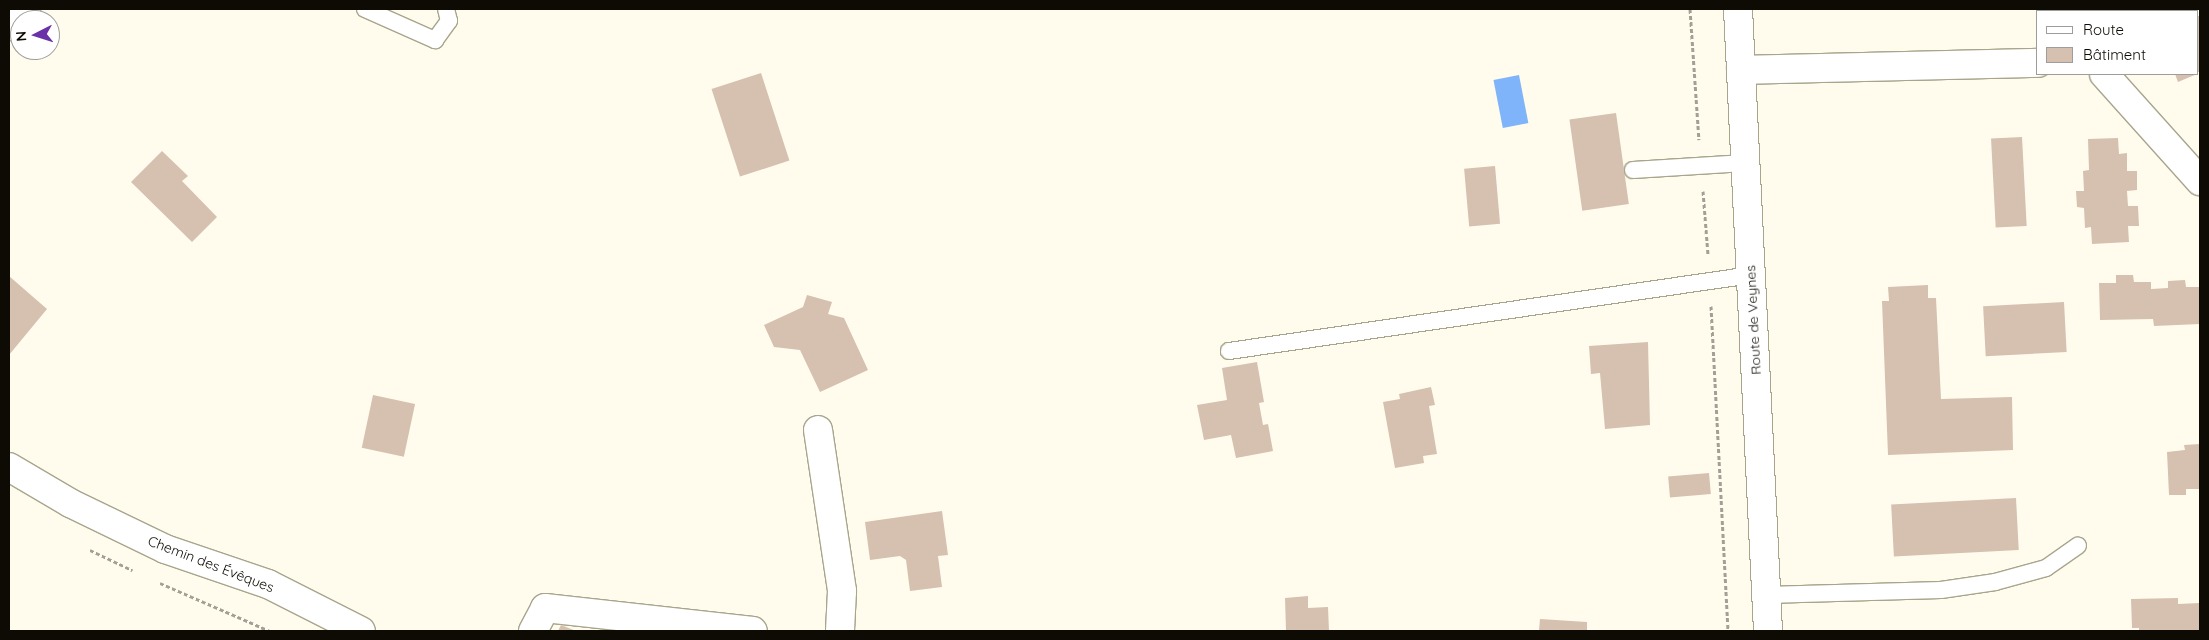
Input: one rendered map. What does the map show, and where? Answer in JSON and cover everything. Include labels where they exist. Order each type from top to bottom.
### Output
[{"type":"street","points":[[9,26],[26,9]]},
{"type":"street","name":"Route de Veynes","points":[[1738,9],[1768,631]]},
{"type":"street","points":[[1741,70],[2036,63]]},
{"type":"street","points":[[2105,75],[2200,181]]},
{"type":"street","points":[[818,430],[842,591],[840,631]]},
{"type":"street","name":"Chemin des Évêques","points":[[9,467],[70,503],[165,549],[268,584],[361,631]]},
{"type":"street","points":[[533,631],[545,608],[753,631]]},
{"type":"lane","points":[[365,9],[435,40],[449,20],[446,9]]},
{"type":"lane","points":[[1633,170],[1746,163]]},
{"type":"lane","points":[[1229,350],[1751,275]]},
{"type":"lane","points":[[1766,595],[1941,590],[1995,582],[2046,568],[2078,546]]},
{"type":"path","points":[[1690,9],[1710,280],[1728,631]]},
{"type":"water","points":[[1519,75],[1528,123],[1503,128],[1493,80]]},
{"type":"building","points":[[2200,16],[2200,72],[2199,72]]},
{"type":"building","points":[[761,73],[789,160],[740,177],[712,89]]},
{"type":"building","points":[[2175,75],[2195,75],[2178,82]]},
{"type":"building","points":[[1616,113],[1629,204],[1582,211],[1569,120]]},
{"type":"building","points":[[2022,137],[2027,226],[1996,228],[1991,139]]},
{"type":"building","points":[[2118,138],[2119,154],[2127,153],[2127,171],[2137,171],[2137,190],[2127,191],[2128,206],[2138,206],[2139,226],[2128,226],[2129,242],[2092,244],[2091,227],[2085,228],[2084,208],[2077,207],[2076,191],[2084,191],[2083,171],[2089,170],[2088,139]]},
{"type":"building","points":[[162,151],[188,176],[182,181],[217,217],[192,242],[131,182]]},
{"type":"building","points":[[1495,166],[1500,224],[1469,226],[1464,169]]},
{"type":"building","points":[[2116,275],[2133,275],[2134,282],[2151,282],[2151,289],[2168,288],[2168,281],[2185,280],[2186,287],[2200,287],[2200,324],[2154,326],[2153,319],[2100,320],[2099,283],[2116,283]]},
{"type":"building","points":[[9,276],[47,309],[9,355]]},
{"type":"building","points":[[1928,285],[1928,298],[1936,298],[1941,399],[2012,397],[2013,450],[1888,455],[1882,301],[1889,301],[1888,287]]},
{"type":"building","points":[[807,295],[832,302],[828,314],[844,318],[868,370],[820,392],[800,350],[774,347],[764,325],[803,307]]},
{"type":"building","points":[[2064,302],[2067,352],[1986,356],[1983,306]]},
{"type":"building","points":[[1648,342],[1650,425],[1605,429],[1600,373],[1591,374],[1589,346]]},
{"type":"building","points":[[1257,362],[1264,402],[1259,403],[1263,425],[1268,424],[1273,451],[1236,458],[1231,435],[1204,440],[1197,405],[1227,400],[1222,368]]},
{"type":"building","points":[[1431,387],[1435,405],[1429,406],[1437,454],[1423,456],[1424,463],[1395,468],[1383,402],[1400,399],[1399,394]]},
{"type":"building","points":[[373,395],[415,404],[404,457],[362,448]]},
{"type":"building","points":[[2200,444],[2200,489],[2186,489],[2186,495],[2169,495],[2167,452],[2185,450],[2184,445]]},
{"type":"building","points":[[1709,473],[1711,494],[1670,497],[1668,477]]},
{"type":"building","points":[[2016,498],[2019,550],[1894,556],[1891,505]]},
{"type":"building","points":[[942,511],[948,555],[938,556],[942,587],[910,591],[906,560],[900,556],[870,560],[865,522]]},
{"type":"building","points":[[1308,596],[1308,608],[1328,607],[1329,631],[1286,631],[1285,598]]},
{"type":"building","points":[[2178,598],[2178,604],[2200,603],[2200,631],[2139,631],[2139,628],[2132,628],[2131,599]]},
{"type":"building","points":[[1540,619],[1587,622],[1587,631],[1539,631]]},
{"type":"building","points":[[561,625],[576,631],[558,631]]}]
